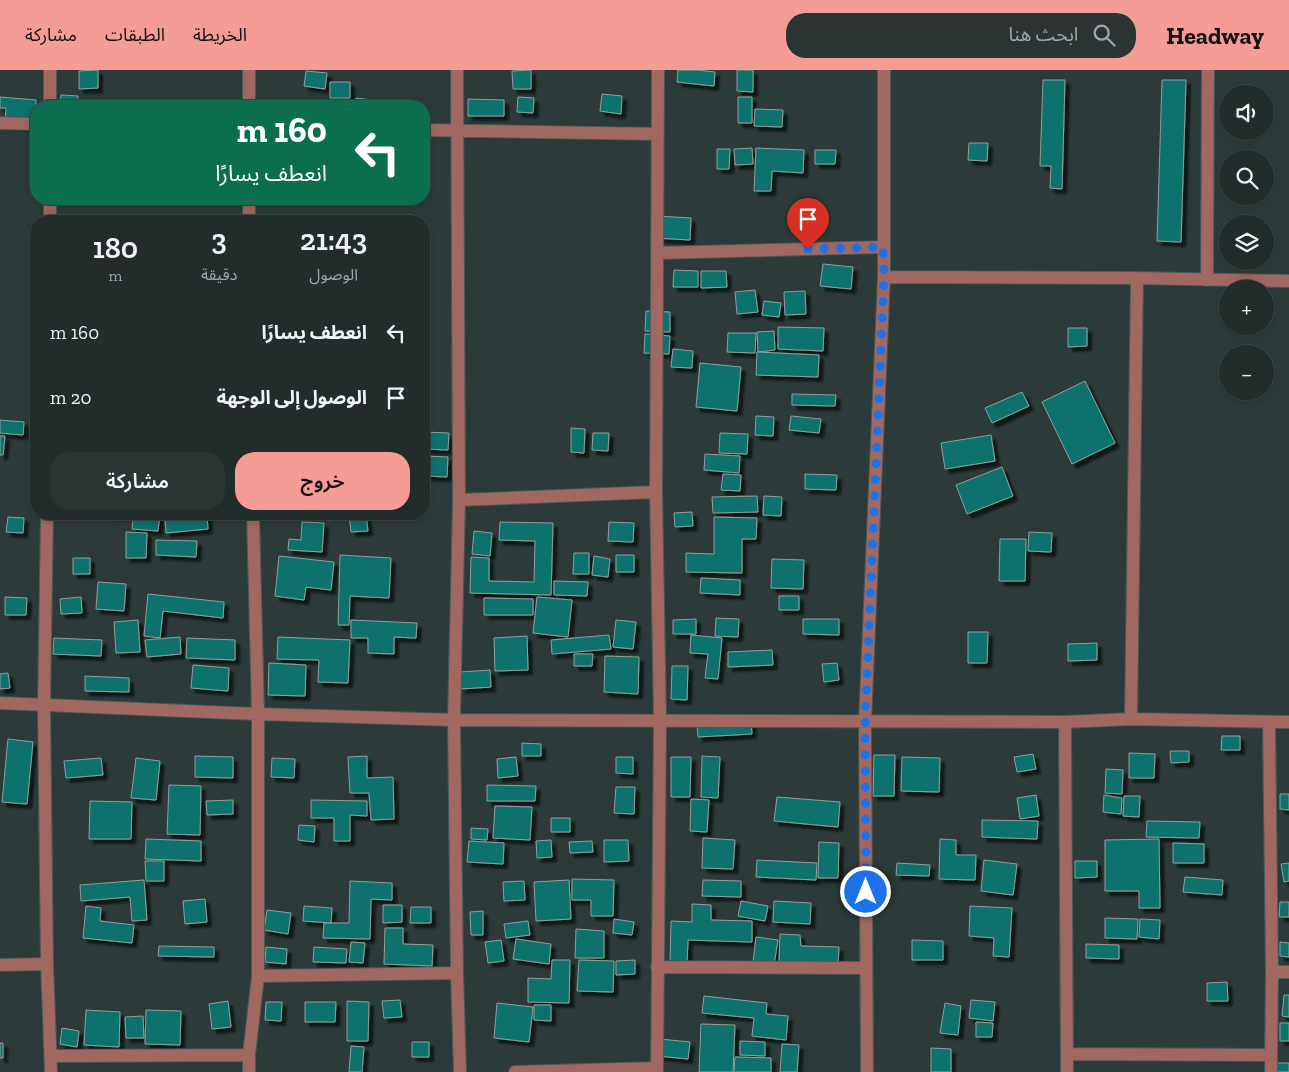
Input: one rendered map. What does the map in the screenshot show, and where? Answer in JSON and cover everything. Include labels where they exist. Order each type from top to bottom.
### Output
[{"type":"street","points":[[50,70],[50,100]]},
{"type":"street","points":[[249,70],[249,100]]},
{"type":"street","points":[[457,70],[459,500],[454,720],[460,1072]]},
{"type":"street","points":[[515,1072],[657,1070],[660,720],[656,492],[658,70]]},
{"type":"street","points":[[867,1072],[865,722],[884,277],[884,70]]},
{"type":"street","points":[[1207,280],[1208,70]]},
{"type":"street","points":[[0,123],[30,124]]},
{"type":"street","points":[[430,130],[658,134]]},
{"type":"street","points":[[657,253],[883,247]]},
{"type":"street","points":[[884,277],[1289,281]]},
{"type":"street","points":[[1131,719],[1136,278]]},
{"type":"street","points":[[459,500],[656,492]]},
{"type":"street","points":[[47,520],[44,706],[47,964],[51,1072]]},
{"type":"street","points":[[248,1072],[258,976],[258,714],[253,520]]},
{"type":"street","points":[[0,703],[454,720],[1065,722],[1131,719],[1289,722]]},
{"type":"street","points":[[1065,722],[1068,1072]]},
{"type":"street","points":[[1269,722],[1272,972],[1271,1072]]},
{"type":"street","points":[[0,965],[47,964]]},
{"type":"street","points":[[657,967],[866,968]]},
{"type":"street","points":[[1272,972],[1289,972]]},
{"type":"street","points":[[258,976],[457,973]]},
{"type":"street","points":[[1067,1054],[1271,1055]]},
{"type":"street","points":[[51,1056],[249,1055]]},
{"type":"building","points":[[98,70],[98,88],[79,89],[79,71]]},
{"type":"building","points":[[531,70],[531,89],[513,89],[512,71]]},
{"type":"building","points":[[678,70],[715,72],[714,86],[677,82]]},
{"type":"building","points":[[737,70],[753,70],[753,92],[737,91]]},
{"type":"building","points":[[306,71],[327,73],[325,89],[304,86]]},
{"type":"building","points":[[1043,80],[1065,80],[1062,189],[1050,188],[1051,166],[1040,166]]},
{"type":"building","points":[[1162,80],[1186,80],[1181,242],[1157,241]]},
{"type":"building","points":[[330,82],[350,82],[350,98],[330,98]]},
{"type":"building","points":[[602,94],[622,96],[621,114],[600,111]]},
{"type":"building","points":[[61,95],[78,96],[78,100],[61,100]]},
{"type":"building","points":[[0,97],[36,100],[30,100],[30,127],[5,125],[6,108],[0,108]]},
{"type":"building","points":[[518,97],[534,98],[533,113],[517,112]]},
{"type":"building","points":[[738,97],[752,97],[752,123],[738,123]]},
{"type":"building","points":[[356,98],[372,100],[356,100]]},
{"type":"building","points":[[468,99],[504,100],[504,116],[468,116]]},
{"type":"building","points":[[755,109],[783,110],[782,127],[754,126]]},
{"type":"building","points":[[969,143],[988,143],[987,161],[968,160]]},
{"type":"building","points":[[752,148],[753,164],[735,165],[734,149]]},
{"type":"building","points":[[756,148],[804,150],[803,173],[772,171],[771,191],[754,191]]},
{"type":"building","points":[[717,149],[730,149],[729,169],[717,169]]},
{"type":"building","points":[[815,150],[836,150],[835,164],[815,164]]},
{"type":"building","points":[[657,216],[691,218],[690,240],[655,238]]},
{"type":"building","points":[[823,264],[853,267],[851,289],[820,286]]},
{"type":"building","points":[[674,270],[698,271],[698,287],[673,287]]},
{"type":"building","points":[[701,271],[726,271],[727,287],[701,288]]},
{"type":"building","points":[[755,290],[758,312],[737,314],[735,292]]},
{"type":"building","points":[[805,291],[806,314],[785,315],[784,292]]},
{"type":"building","points":[[764,301],[781,303],[779,317],[762,315]]},
{"type":"building","points":[[646,311],[670,312],[670,332],[645,331]]},
{"type":"building","points":[[778,327],[824,328],[823,351],[778,349]]},
{"type":"building","points":[[1068,328],[1087,328],[1087,346],[1068,347]]},
{"type":"building","points":[[774,331],[775,350],[758,352],[757,332]]},
{"type":"building","points":[[728,333],[756,333],[755,353],[727,352]]},
{"type":"building","points":[[645,334],[670,336],[669,354],[644,353]]},
{"type":"building","points":[[673,349],[693,351],[692,368],[671,367]]},
{"type":"building","points":[[757,352],[819,355],[818,377],[756,375]]},
{"type":"building","points":[[700,363],[741,367],[737,411],[696,407]]},
{"type":"building","points":[[1085,381],[1115,443],[1072,464],[1042,402]]},
{"type":"building","points":[[1022,392],[1029,406],[992,423],[985,408]]},
{"type":"building","points":[[792,394],[836,395],[835,406],[792,405]]},
{"type":"building","points":[[756,416],[774,417],[773,436],[755,435]]},
{"type":"building","points":[[791,416],[821,419],[819,433],[789,430]]},
{"type":"building","points":[[0,420],[24,422],[23,435],[0,433]]},
{"type":"building","points":[[571,428],[585,429],[584,453],[571,452]]},
{"type":"building","points":[[430,432],[449,433],[448,450],[430,449]]},
{"type":"building","points":[[593,433],[609,433],[608,451],[592,450]]},
{"type":"building","points":[[720,433],[748,434],[747,454],[719,453]]},
{"type":"building","points":[[991,435],[995,461],[945,469],[941,443]]},
{"type":"building","points":[[0,436],[5,436],[3,455],[0,455]]},
{"type":"building","points":[[705,454],[740,456],[739,473],[704,470]]},
{"type":"building","points":[[430,456],[448,457],[447,477],[430,476]]},
{"type":"building","points":[[1002,467],[1013,496],[967,514],[956,485]]},
{"type":"building","points":[[723,474],[741,475],[740,491],[721,490]]},
{"type":"building","points":[[805,474],[837,475],[836,490],[805,489]]},
{"type":"building","points":[[757,496],[758,512],[713,513],[712,497]]},
{"type":"building","points":[[764,496],[782,497],[781,516],[763,515]]},
{"type":"building","points":[[692,512],[693,526],[675,527],[674,513]]},
{"type":"building","points":[[8,517],[24,518],[23,533],[6,532]]},
{"type":"building","points":[[714,517],[757,518],[756,539],[742,539],[742,573],[686,572],[686,553],[714,554]]},
{"type":"building","points":[[133,520],[159,520],[158,531],[132,529]]},
{"type":"building","points":[[165,520],[207,520],[208,529],[166,533]]},
{"type":"building","points":[[350,520],[367,520],[368,531],[351,532]]},
{"type":"building","points":[[302,522],[324,523],[322,552],[288,550],[289,539],[301,540]]},
{"type":"building","points":[[500,522],[553,523],[551,595],[470,593],[471,557],[489,558],[489,581],[534,582],[535,541],[499,540]]},
{"type":"building","points":[[609,522],[634,523],[633,542],[608,541]]},
{"type":"building","points":[[474,531],[492,533],[490,556],[472,554]]},
{"type":"building","points":[[126,532],[147,533],[146,558],[126,558]]},
{"type":"building","points":[[1029,532],[1052,533],[1051,552],[1028,551]]},
{"type":"building","points":[[1000,539],[1026,539],[1025,581],[999,581]]},
{"type":"building","points":[[156,540],[197,541],[196,557],[156,555]]},
{"type":"building","points":[[574,553],[589,553],[589,574],[573,574]]},
{"type":"building","points":[[340,555],[391,558],[389,598],[350,596],[349,625],[338,625]]},
{"type":"building","points":[[616,555],[634,555],[634,572],[616,572]]},
{"type":"building","points":[[279,556],[334,562],[331,590],[306,587],[304,600],[275,596]]},
{"type":"building","points":[[594,556],[610,559],[608,577],[592,575]]},
{"type":"building","points":[[73,558],[90,558],[90,574],[73,574]]},
{"type":"building","points":[[772,559],[804,560],[803,589],[771,588]]},
{"type":"building","points":[[701,578],[740,580],[740,595],[700,593]]},
{"type":"building","points":[[554,581],[588,582],[587,596],[554,595]]},
{"type":"building","points":[[98,582],[126,584],[124,611],[96,609]]},
{"type":"building","points":[[148,594],[224,602],[223,618],[163,611],[160,638],[144,636]]},
{"type":"building","points":[[779,596],[799,596],[799,610],[779,610]]},
{"type":"building","points":[[5,597],[27,598],[26,615],[5,615]]},
{"type":"building","points":[[81,597],[82,613],[61,614],[60,599]]},
{"type":"building","points":[[537,597],[572,600],[568,637],[533,633]]},
{"type":"building","points":[[484,598],[533,599],[533,615],[484,615]]},
{"type":"building","points":[[716,618],[739,619],[738,637],[715,636]]},
{"type":"building","points":[[696,619],[696,634],[673,634],[673,620]]},
{"type":"building","points":[[803,619],[839,619],[839,635],[803,634]]},
{"type":"building","points":[[138,620],[140,652],[116,653],[114,622]]},
{"type":"building","points":[[351,620],[417,623],[416,638],[394,637],[394,654],[368,653],[368,638],[351,638]]},
{"type":"building","points":[[616,620],[636,622],[633,649],[613,647]]},
{"type":"building","points":[[968,632],[988,632],[987,663],[968,663]]},
{"type":"building","points":[[609,635],[611,649],[552,654],[551,640]]},
{"type":"building","points":[[691,635],[722,638],[718,679],[705,678],[708,654],[690,653]]},
{"type":"building","points":[[527,636],[528,670],[495,671],[494,638]]},
{"type":"building","points":[[180,637],[181,654],[147,657],[145,640]]},
{"type":"building","points":[[278,637],[350,640],[348,683],[318,682],[319,660],[277,659]]},
{"type":"building","points":[[54,638],[102,640],[101,656],[53,654]]},
{"type":"building","points":[[187,638],[235,640],[235,660],[186,658]]},
{"type":"building","points":[[1097,643],[1097,660],[1068,661],[1068,644]]},
{"type":"building","points":[[772,650],[773,665],[728,667],[728,652]]},
{"type":"building","points":[[574,654],[593,654],[592,666],[574,666]]},
{"type":"building","points":[[605,656],[639,657],[638,694],[604,692]]},
{"type":"building","points":[[269,663],[306,665],[305,696],[268,695]]},
{"type":"building","points":[[837,663],[839,680],[824,682],[822,664]]},
{"type":"building","points":[[193,665],[229,668],[228,691],[191,688]]},
{"type":"building","points":[[672,666],[688,666],[687,700],[671,699]]},
{"type":"building","points":[[490,670],[491,687],[461,689],[460,672]]},
{"type":"building","points":[[8,673],[10,688],[0,689],[0,674]]},
{"type":"building","points":[[85,676],[129,678],[129,692],[85,691]]},
{"type":"building","points":[[751,721],[752,734],[698,737],[697,725]]},
{"type":"building","points":[[1222,736],[1240,736],[1240,750],[1221,750]]},
{"type":"building","points":[[8,739],[33,742],[27,804],[2,802]]},
{"type":"building","points":[[522,743],[541,744],[541,756],[522,756]]},
{"type":"building","points":[[1170,751],[1189,751],[1189,762],[1171,763]]},
{"type":"building","points":[[1129,753],[1155,754],[1154,778],[1129,778]]},
{"type":"building","points":[[1033,754],[1036,769],[1017,772],[1014,757]]},
{"type":"building","points":[[874,755],[895,755],[894,796],[873,796]]},
{"type":"building","points":[[195,756],[233,757],[233,778],[195,777]]},
{"type":"building","points":[[367,756],[367,778],[393,777],[394,819],[371,820],[369,793],[350,793],[348,757]]},
{"type":"building","points":[[702,756],[720,757],[718,798],[701,797]]},
{"type":"building","points":[[516,757],[518,776],[498,778],[497,759]]},
{"type":"building","points":[[616,757],[633,757],[633,774],[616,773]]},
{"type":"building","points":[[671,757],[691,757],[690,797],[671,797]]},
{"type":"building","points":[[902,757],[940,758],[939,792],[901,791]]},
{"type":"building","points":[[101,758],[103,775],[66,778],[64,761]]},
{"type":"building","points":[[136,758],[160,761],[156,800],[131,798]]},
{"type":"building","points":[[272,758],[295,759],[294,778],[271,777]]},
{"type":"building","points":[[1106,769],[1123,770],[1122,794],[1105,793]]},
{"type":"building","points":[[169,785],[201,786],[200,835],[167,834]]},
{"type":"building","points":[[487,785],[536,786],[535,801],[487,801]]},
{"type":"building","points":[[616,787],[635,787],[634,814],[614,813]]},
{"type":"building","points":[[1280,794],[1289,794],[1289,810],[1280,809]]},
{"type":"building","points":[[1036,795],[1039,816],[1020,819],[1017,798]]},
{"type":"building","points":[[1104,795],[1122,798],[1121,814],[1103,812]]},
{"type":"building","points":[[1124,796],[1140,796],[1139,817],[1123,816]]},
{"type":"building","points":[[777,797],[840,802],[838,827],[774,821]]},
{"type":"building","points":[[691,799],[709,800],[707,832],[690,831]]},
{"type":"building","points":[[233,800],[233,814],[207,815],[206,801]]},
{"type":"building","points":[[311,800],[367,801],[367,816],[350,815],[350,841],[334,841],[334,818],[311,818]]},
{"type":"building","points":[[90,801],[132,802],[131,839],[89,839]]},
{"type":"building","points":[[495,806],[532,807],[530,840],[493,838]]},
{"type":"building","points":[[551,818],[570,818],[570,832],[551,832]]},
{"type":"building","points":[[982,820],[1038,821],[1037,839],[982,837]]},
{"type":"building","points":[[1147,821],[1200,822],[1199,838],[1146,837]]},
{"type":"building","points":[[299,825],[315,826],[314,842],[298,840]]},
{"type":"building","points":[[471,828],[488,829],[487,840],[471,839]]},
{"type":"building","points":[[703,838],[735,840],[733,869],[702,868]]},
{"type":"building","points":[[146,839],[201,841],[201,861],[145,859]]},
{"type":"building","points":[[940,839],[956,840],[956,855],[976,855],[975,880],[939,879]]},
{"type":"building","points":[[1159,839],[1160,908],[1139,908],[1139,891],[1105,891],[1105,840]]},
{"type":"building","points":[[551,840],[552,857],[537,858],[536,841]]},
{"type":"building","points":[[604,840],[628,840],[629,861],[604,862]]},
{"type":"building","points":[[469,841],[504,843],[503,864],[467,862]]},
{"type":"building","points":[[592,841],[593,852],[570,853],[569,842]]},
{"type":"building","points":[[819,842],[839,843],[838,878],[818,878]]},
{"type":"building","points":[[1173,843],[1204,844],[1204,863],[1173,863]]},
{"type":"building","points":[[757,860],[817,863],[816,880],[756,877]]},
{"type":"building","points":[[984,860],[1017,864],[1013,895],[981,891]]},
{"type":"building","points":[[145,861],[164,861],[164,881],[146,881]]},
{"type":"building","points":[[1075,861],[1097,861],[1097,877],[1075,878]]},
{"type":"building","points":[[897,863],[930,865],[929,876],[896,875]]},
{"type":"building","points":[[1289,863],[1289,881],[1284,882],[1281,864]]},
{"type":"building","points":[[1185,877],[1223,880],[1222,895],[1183,892]]},
{"type":"building","points":[[572,879],[614,880],[613,916],[591,916],[591,900],[572,900]]},
{"type":"building","points":[[144,880],[147,920],[132,921],[130,897],[81,901],[80,885]]},
{"type":"building","points":[[569,880],[571,919],[536,921],[534,882]]},
{"type":"building","points":[[703,880],[741,881],[741,897],[702,896]]},
{"type":"building","points":[[350,881],[392,883],[392,900],[371,899],[370,939],[323,938],[324,923],[349,923]]},
{"type":"building","points":[[524,881],[525,900],[504,901],[503,882]]},
{"type":"building","points":[[205,899],[207,922],[185,924],[183,901]]},
{"type":"building","points":[[741,901],[768,906],[765,921],[738,916]]},
{"type":"building","points":[[774,901],[811,903],[810,924],[773,922]]},
{"type":"building","points":[[1280,902],[1289,902],[1289,917],[1279,917]]},
{"type":"building","points":[[692,904],[711,905],[711,920],[752,921],[752,942],[688,940],[687,963],[670,963],[671,921],[692,922]]},
{"type":"building","points":[[383,905],[402,905],[402,922],[383,923]]},
{"type":"building","points":[[86,906],[101,908],[100,921],[134,925],[132,943],[83,938]]},
{"type":"building","points":[[304,906],[332,908],[331,923],[303,921]]},
{"type":"building","points":[[970,906],[1012,908],[1009,957],[993,956],[994,938],[969,936]]},
{"type":"building","points":[[411,907],[431,907],[431,923],[410,923]]},
{"type":"building","points":[[267,910],[291,913],[288,934],[264,930]]},
{"type":"building","points":[[483,911],[483,935],[471,935],[470,912]]},
{"type":"building","points":[[1105,918],[1138,919],[1137,939],[1105,938]]},
{"type":"building","points":[[614,919],[634,922],[632,935],[613,933]]},
{"type":"building","points":[[1140,919],[1160,920],[1159,939],[1139,937]]},
{"type":"building","points":[[528,921],[530,935],[506,938],[504,924]]},
{"type":"building","points":[[385,928],[403,928],[403,944],[433,945],[432,966],[384,964]]},
{"type":"building","points":[[576,929],[604,931],[604,958],[575,958]]},
{"type":"building","points":[[780,934],[800,935],[801,946],[839,947],[838,965],[779,963]]},
{"type":"building","points":[[756,937],[778,940],[774,965],[753,962]]},
{"type":"building","points":[[516,939],[551,944],[549,964],[513,959]]},
{"type":"building","points":[[501,940],[504,961],[488,963],[485,942]]},
{"type":"building","points":[[912,940],[943,941],[943,960],[912,960]]},
{"type":"building","points":[[351,942],[365,943],[363,963],[349,962]]},
{"type":"building","points":[[1280,942],[1289,943],[1289,957],[1280,956]]},
{"type":"building","points":[[1086,944],[1119,945],[1119,959],[1086,958]]},
{"type":"building","points":[[159,946],[214,947],[214,957],[158,956]]},
{"type":"building","points":[[266,947],[287,949],[286,964],[265,962]]},
{"type":"building","points":[[314,947],[347,949],[346,963],[313,962]]},
{"type":"building","points":[[552,960],[570,960],[569,1003],[528,1002],[528,978],[551,979]]},
{"type":"building","points":[[579,960],[614,961],[613,992],[577,991]]},
{"type":"building","points":[[635,960],[635,974],[616,975],[616,961]]},
{"type":"building","points":[[1227,982],[1228,1001],[1207,1001],[1207,983]]},
{"type":"building","points":[[1284,995],[1289,995],[1289,1017],[1282,1016]]},
{"type":"building","points":[[704,996],[767,1003],[766,1014],[788,1016],[786,1040],[752,1036],[754,1018],[702,1013]]},
{"type":"building","points":[[400,1000],[402,1017],[384,1018],[382,1001]]},
{"type":"building","points":[[971,1000],[995,1002],[993,1021],[969,1018]]},
{"type":"building","points":[[228,1001],[231,1027],[212,1029],[209,1004]]},
{"type":"building","points":[[347,1001],[369,1002],[368,1041],[347,1041]]},
{"type":"building","points":[[266,1002],[282,1002],[281,1021],[265,1020]]},
{"type":"building","points":[[305,1002],[336,1002],[335,1022],[305,1022]]},
{"type":"building","points":[[497,1003],[533,1007],[529,1042],[494,1038]]},
{"type":"building","points":[[945,1003],[961,1006],[958,1035],[940,1033]]},
{"type":"building","points":[[534,1005],[551,1005],[551,1021],[534,1020]]},
{"type":"building","points":[[86,1010],[120,1012],[119,1047],[84,1045]]},
{"type":"building","points":[[146,1010],[181,1011],[180,1045],[145,1044]]},
{"type":"building","points":[[143,1016],[144,1038],[126,1038],[125,1017]]},
{"type":"building","points":[[976,1022],[993,1023],[992,1037],[976,1037]]},
{"type":"building","points":[[1280,1023],[1289,1023],[1289,1041],[1280,1041]]},
{"type":"building","points":[[701,1024],[735,1025],[733,1072],[699,1072]]},
{"type":"building","points":[[62,1028],[79,1031],[77,1047],[60,1044]]},
{"type":"building","points":[[660,1039],[690,1042],[688,1059],[658,1056]]},
{"type":"building","points":[[740,1041],[765,1042],[765,1056],[740,1055]]},
{"type":"building","points":[[412,1042],[429,1042],[429,1057],[412,1057]]},
{"type":"building","points":[[0,1043],[3,1043],[3,1058],[0,1058]]},
{"type":"building","points":[[782,1044],[799,1045],[797,1072],[780,1072]]},
{"type":"building","points":[[351,1046],[364,1047],[362,1072],[349,1072]]},
{"type":"building","points":[[931,1048],[951,1049],[951,1072],[931,1072]]},
{"type":"building","points":[[735,1057],[771,1058],[771,1072],[734,1072]]},
{"type":"building","points":[[1270,1063],[1289,1063],[1289,1072],[1270,1072]]},
{"type":"route","points":[[808,249],[883,247],[884,277],[865,722],[866,892]]}]
